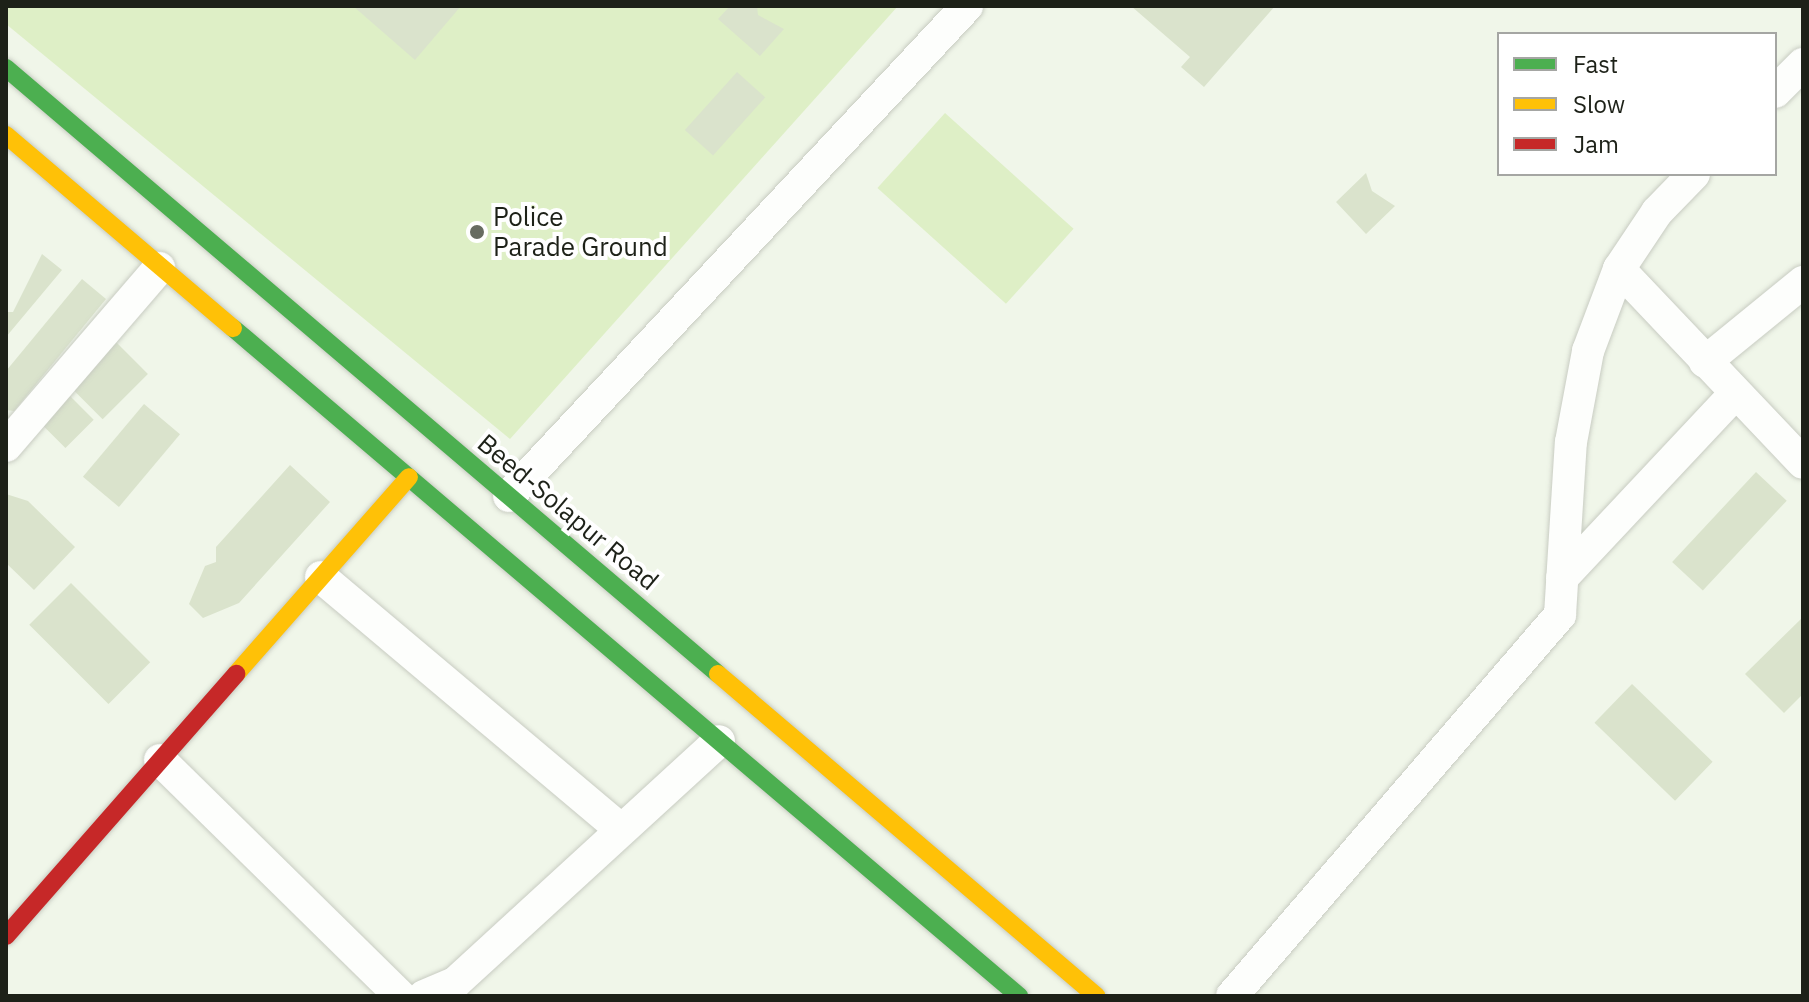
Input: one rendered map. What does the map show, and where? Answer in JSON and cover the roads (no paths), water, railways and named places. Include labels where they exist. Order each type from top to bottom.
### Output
[{"type":"main road","name":"Beed-Solapur Road","points":[[6,68],[1096,996]]},
{"type":"main road","points":[[6,135],[1019,996]]},
{"type":"main road","points":[[6,936],[409,477]]},
{"type":"street","points":[[509,496],[967,6]]},
{"type":"street","points":[[1777,90],[1803,64]]},
{"type":"street","points":[[1232,996],[1560,615],[1571,442],[1588,351],[1619,269],[1657,212],[1692,176]]},
{"type":"street","points":[[6,446],[159,268]]},
{"type":"street","points":[[1619,269],[1803,463]]},
{"type":"street","points":[[1705,362],[1803,282]]},
{"type":"street","points":[[1562,578],[1735,394]]},
{"type":"street","points":[[321,577],[621,830]]},
{"type":"street","points":[[424,996],[455,983],[719,741]]},
{"type":"street","points":[[160,760],[400,996]]},
{"type":"place","name":"Police Parade Ground","points":[[477,232]]}]
